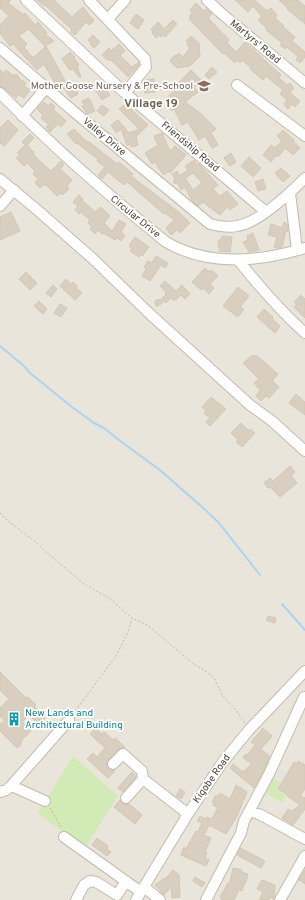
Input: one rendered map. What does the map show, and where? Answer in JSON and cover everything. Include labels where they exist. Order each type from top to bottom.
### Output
[{"type":"street","name":"Friendship Road","points":[[26,0],[125,92],[266,212]]},
{"type":"street","points":[[89,0],[143,56],[146,62],[146,67],[125,92]]},
{"type":"street","points":[[108,19],[125,0]]},
{"type":"street","name":"Martyrs' Road","points":[[207,0],[305,83]]},
{"type":"street","name":"Valley Drive","points":[[0,48],[210,224],[224,227],[238,226],[254,220],[266,212]]},
{"type":"street","points":[[237,85],[305,136]]},
{"type":"street","points":[[22,116],[46,88]]},
{"type":"street","name":"Circular Drive","points":[[0,93],[22,116],[116,202],[166,242],[189,253],[213,258],[238,260],[258,259],[301,249]]},
{"type":"street","points":[[266,212],[290,193],[305,178]]},
{"type":"street","points":[[0,179],[92,258],[151,315],[250,405],[272,421],[305,452]]},
{"type":"street","points":[[0,206],[14,190]]},
{"type":"street","points":[[290,193],[301,249]]},
{"type":"street","points":[[238,260],[284,313],[305,333]]},
{"type":"street","name":"Kigobe Road","points":[[141,893],[188,814],[222,763],[249,730],[305,671]]},
{"type":"street","points":[[206,900],[241,833],[244,821],[269,774],[304,697],[292,684]]},
{"type":"street","points":[[0,792],[6,790],[10,786],[69,720]]},
{"type":"street","points":[[113,764],[123,754],[142,771],[143,779],[188,814]]},
{"type":"street","points":[[126,798],[143,779]]},
{"type":"street","points":[[10,786],[45,801]]},
{"type":"street","points":[[250,811],[261,815],[305,840]]},
{"type":"street","points":[[64,837],[141,893],[160,900]]},
{"type":"street","points":[[280,900],[305,856]]},
{"type":"street","points":[[76,900],[84,885],[90,881],[96,882],[117,895],[126,881]]},
{"type":"path","points":[[0,513],[84,584],[109,598],[132,618],[147,625],[195,665],[214,678],[222,695],[236,710],[249,730]]},
{"type":"path","points":[[69,720],[116,656],[127,634],[132,618]]},
{"type":"path","points":[[45,801],[53,811],[64,837]]},
{"type":"shaded area","points":[[0,0],[305,0],[305,900],[0,900]]},
{"type":"shaded area","points":[[280,768],[287,772],[281,782],[274,778]]},
{"type":"green space","points":[[73,756],[118,796],[84,849],[38,813]]},
{"type":"green space","points":[[274,778],[281,782],[277,790],[286,795],[283,799],[285,800],[284,803],[265,793]]},
{"type":"building","points":[[0,0],[11,0],[8,3],[24,15],[25,13],[35,25],[38,22],[47,33],[45,34],[54,41],[45,46],[28,29],[19,36],[27,44],[24,47],[33,58],[46,46],[69,88],[73,85],[78,94],[71,98],[61,85],[57,87],[44,64],[37,70],[13,44],[10,46],[0,33],[0,25],[9,16],[0,8]]},
{"type":"building","points":[[37,0],[54,0],[72,17],[83,7],[94,21],[89,25],[86,22],[75,35],[71,32],[72,30],[69,27],[45,5],[44,6]]},
{"type":"building","points":[[235,0],[254,0],[267,11],[271,8],[277,15],[275,18],[295,37],[292,41],[305,52],[305,57],[300,63],[296,60],[298,57],[287,47],[285,49],[280,45],[282,43],[266,30],[267,29],[258,20],[262,17],[253,6],[248,12]]},
{"type":"building","points":[[279,0],[298,0],[305,6],[305,24],[287,9],[288,8]]},
{"type":"building","points":[[196,3],[204,11],[207,9],[212,14],[208,18],[229,40],[227,43],[236,52],[245,42],[281,75],[279,78],[287,85],[290,83],[294,88],[290,93],[300,101],[295,107],[292,104],[288,109],[284,104],[287,100],[280,94],[283,90],[266,76],[263,80],[242,60],[240,63],[238,60],[235,63],[224,53],[223,54],[189,19],[191,17],[189,16],[192,13],[190,10]]},
{"type":"building","points":[[136,14],[144,20],[138,29],[130,23]]},
{"type":"building","points":[[173,20],[177,24],[165,37],[163,35],[161,37],[158,35],[156,38],[151,29],[158,22],[164,29]]},
{"type":"building","points":[[93,35],[100,42],[94,48],[88,40]]},
{"type":"building","points":[[191,36],[199,43],[200,56],[190,66],[177,68],[170,61],[179,53],[183,57],[190,48],[186,41]]},
{"type":"building","points":[[119,44],[125,51],[120,56],[132,67],[139,62],[139,65],[128,77],[111,60],[107,60],[102,55],[109,48],[111,51]]},
{"type":"building","points":[[70,52],[75,57],[74,58],[79,65],[77,66],[81,77],[79,77],[73,69],[70,70],[62,59]]},
{"type":"building","points":[[212,67],[217,72],[209,79],[205,75]]},
{"type":"building","points":[[0,70],[4,73],[6,70],[14,76],[15,74],[26,83],[24,86],[30,90],[24,98],[18,94],[16,98],[4,88],[0,87]]},
{"type":"building","points":[[191,70],[201,80],[194,87],[198,92],[185,102],[199,112],[216,129],[211,133],[218,145],[212,148],[205,136],[199,140],[188,122],[182,125],[174,109],[172,111],[165,99],[176,90],[171,91]]},
{"type":"building","points":[[154,79],[155,92],[145,93],[144,87],[146,86],[146,80]]},
{"type":"building","points":[[102,85],[110,95],[102,100],[95,89]]},
{"type":"building","points":[[89,98],[95,111],[87,114],[82,106],[84,105],[82,101]]},
{"type":"building","points":[[44,102],[48,106],[51,103],[55,107],[53,109],[66,121],[61,127],[58,124],[50,132],[46,127],[49,125],[41,118],[43,115],[37,109]]},
{"type":"building","points":[[102,105],[109,110],[104,116],[97,111]]},
{"type":"building","points":[[124,105],[130,110],[131,109],[148,125],[136,137],[138,145],[132,147],[130,144],[127,145],[121,129],[116,133],[111,125],[118,120],[129,133],[139,129],[119,109]]},
{"type":"building","points":[[8,120],[18,130],[4,146],[0,143],[0,128]]},
{"type":"building","points":[[74,129],[87,142],[88,141],[117,164],[119,162],[133,174],[131,176],[181,214],[190,223],[180,233],[177,230],[171,235],[166,228],[174,220],[165,213],[164,214],[127,182],[124,185],[108,172],[102,179],[98,175],[105,167],[97,161],[99,160],[77,143],[76,144],[67,134]]},
{"type":"building","points":[[283,130],[300,148],[293,155],[285,148],[278,157],[276,155],[271,162],[263,155],[271,145],[275,148],[282,141],[277,136]]},
{"type":"building","points":[[162,133],[170,151],[175,146],[186,155],[170,173],[169,171],[164,175],[155,162],[152,164],[145,153],[158,145],[154,136]]},
{"type":"building","points":[[30,134],[34,138],[27,145],[34,152],[33,154],[43,164],[51,171],[61,161],[64,165],[60,169],[72,180],[67,186],[69,189],[63,195],[61,193],[57,196],[45,184],[40,188],[35,183],[38,179],[33,174],[35,171],[27,163],[24,166],[16,158],[20,155],[17,153],[25,145],[22,142]]},
{"type":"building","points":[[231,153],[236,162],[230,166],[224,158]]},
{"type":"building","points":[[249,157],[261,168],[253,177],[241,166]]},
{"type":"building","points":[[194,160],[197,165],[199,164],[218,185],[213,189],[220,196],[227,191],[238,204],[230,210],[227,207],[220,215],[203,202],[198,206],[193,202],[185,187],[181,190],[177,182],[175,184],[173,181],[175,179],[172,174],[177,171],[179,176],[188,170],[185,166]],"holes":[[[193,173],[202,183],[193,190],[185,178]]]},
{"type":"building","points":[[281,168],[290,176],[283,182],[275,173]]},
{"type":"building","points":[[263,179],[266,189],[258,191],[255,182]]},
{"type":"building","points":[[79,195],[83,199],[82,200],[95,212],[101,207],[110,216],[104,223],[112,231],[119,220],[126,224],[121,232],[125,235],[121,241],[117,238],[115,240],[103,233],[102,234],[98,230],[95,234],[90,229],[92,227],[88,223],[90,220],[81,212],[79,214],[75,210],[78,206],[73,202]]},
{"type":"building","points":[[11,212],[20,231],[0,240],[0,217]]},
{"type":"building","points":[[284,222],[287,224],[288,230],[287,232],[286,231],[282,247],[274,247],[277,237],[268,235],[271,224],[282,228]]},
{"type":"building","points":[[253,233],[259,250],[249,252],[243,242],[248,240],[247,236]]},
{"type":"building","points":[[222,236],[232,237],[230,252],[219,251],[219,240],[221,240]]},
{"type":"building","points":[[135,237],[149,247],[142,256],[141,255],[139,257],[130,251],[132,249],[129,246]]},
{"type":"building","points":[[156,256],[168,263],[165,268],[161,265],[150,281],[142,276],[146,269],[144,267],[148,261],[152,263]]},
{"type":"building","points":[[205,268],[209,272],[211,270],[218,276],[210,284],[214,288],[209,294],[203,288],[201,290],[192,282]]},
{"type":"building","points":[[26,272],[37,283],[30,290],[19,279]]},
{"type":"building","points":[[66,279],[71,284],[73,282],[77,286],[76,288],[82,293],[75,300],[60,286]]},
{"type":"building","points":[[165,281],[176,291],[182,285],[190,294],[185,299],[181,295],[174,301],[171,298],[166,303],[164,301],[160,305],[156,306],[155,301],[163,299],[162,298],[166,295],[166,292],[160,286]]},
{"type":"building","points":[[53,285],[57,289],[51,297],[46,293]]},
{"type":"building","points":[[238,287],[249,296],[240,307],[244,309],[238,317],[223,306]]},
{"type":"building","points":[[301,295],[305,299],[305,318],[294,307],[297,304],[294,302]]},
{"type":"building","points":[[39,301],[47,309],[43,314],[34,306]]},
{"type":"building","points":[[60,304],[67,308],[61,317],[54,313]]},
{"type":"building","points":[[264,309],[280,326],[275,333],[257,317]]},
{"type":"building","points":[[253,355],[254,357],[256,355],[278,374],[272,381],[279,387],[269,398],[266,396],[261,401],[256,396],[260,390],[254,383],[259,379],[243,363]]},
{"type":"building","points":[[296,394],[305,402],[305,415],[289,403]]},
{"type":"building","points":[[211,397],[226,409],[210,426],[206,422],[210,418],[204,413],[206,411],[202,407]]},
{"type":"building","points":[[241,423],[249,431],[250,429],[255,433],[242,447],[236,442],[238,440],[231,433]]},
{"type":"building","points":[[290,466],[295,472],[291,476],[297,483],[280,497],[264,483],[270,478],[273,481]]},
{"type":"building","points":[[268,616],[276,618],[275,623],[266,620]]},
{"type":"building","name":"New Lands and Architectural Building","points":[[0,672],[26,698],[28,697],[36,705],[34,706],[45,718],[38,724],[29,715],[22,722],[31,731],[22,740],[20,746],[17,748],[0,731],[0,724],[5,721],[0,716],[0,708],[9,699],[0,690]]},
{"type":"building","points":[[96,728],[102,734],[104,732],[113,740],[115,738],[125,747],[119,749],[106,762],[109,769],[115,771],[108,778],[87,759],[93,753],[97,757],[105,748],[90,734]]},
{"type":"building","points":[[263,728],[272,736],[261,749],[270,757],[254,788],[230,768],[233,764],[243,772],[252,764],[243,758],[245,754],[247,755],[255,745],[251,742]]},
{"type":"building","points":[[298,761],[305,765],[305,789],[300,796],[305,798],[305,809],[293,825],[282,818],[288,809],[292,811],[300,805],[286,795],[287,794],[278,789],[294,762],[297,764]]},
{"type":"building","points":[[132,772],[136,777],[123,792],[118,788]]},
{"type":"building","points":[[236,785],[247,792],[237,816],[226,834],[209,825],[204,835],[211,838],[205,852],[207,853],[205,858],[209,860],[206,866],[181,855],[184,847],[186,849],[196,831],[198,832],[202,823],[197,821],[200,816],[206,819],[207,817],[212,819],[218,808],[213,805],[214,803],[212,802],[216,795],[218,797],[220,793],[230,799]]},
{"type":"building","points":[[180,789],[185,792],[181,799],[176,796]]},
{"type":"building","points":[[120,800],[124,804],[129,804],[142,815],[135,824],[114,807]]},
{"type":"building","points":[[97,838],[108,846],[107,849],[111,852],[107,856],[92,845]]},
{"type":"building","points":[[240,848],[265,861],[261,868],[237,855]]},
{"type":"building","points":[[233,868],[242,870],[241,872],[248,874],[246,882],[242,891],[239,890],[234,900],[221,900],[222,898],[220,897],[228,883],[230,883]]},
{"type":"building","points":[[173,870],[179,875],[180,897],[172,898],[171,887],[164,895],[155,885],[164,878],[165,879]]},
{"type":"building","points":[[305,870],[305,884],[299,880]]},
{"type":"building","points":[[195,877],[205,883],[202,887],[193,881]]},
{"type":"building","points":[[262,880],[275,885],[274,899],[270,897],[269,900],[259,900],[263,892],[257,889]]},
{"type":"waterway","points":[[0,346],[30,373],[72,407],[94,423],[104,428],[161,471],[201,506],[219,523],[260,575]]},
{"type":"waterway","points":[[282,604],[305,630]]},
{"type":"place","name":"Mother Goose Nursery & Pre-School","points":[[204,86]]},
{"type":"place","name":"New Lands and Architectural Building","points":[[14,719]]},
{"type":"district","name":"Village 19","points":[[151,104]]}]
